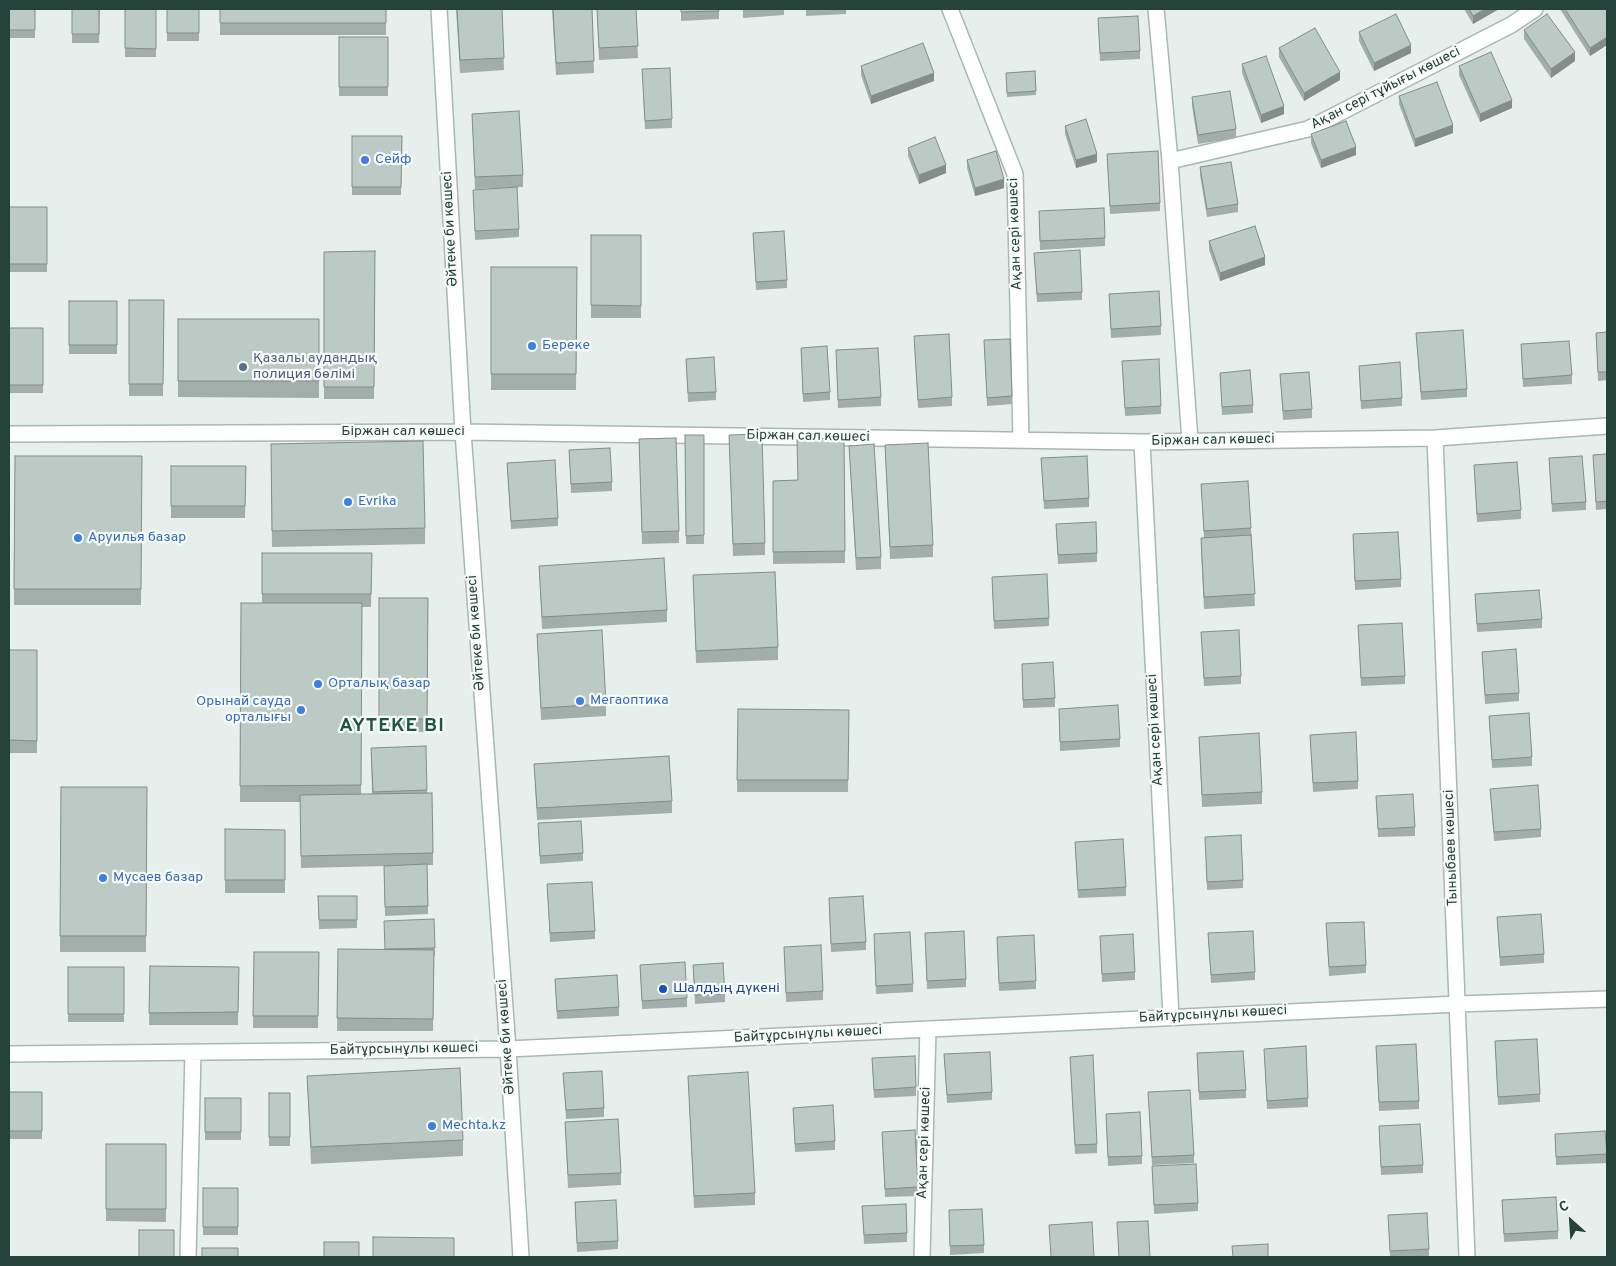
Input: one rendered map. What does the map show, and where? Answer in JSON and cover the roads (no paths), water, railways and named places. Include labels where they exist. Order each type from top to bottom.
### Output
[{"type":"street","name":"Әйтеке би көшесі","points":[[439,9],[463,432],[508,1049],[521,1257]]},
{"type":"street","name":"Ақан сері көшесі","points":[[950,9],[1016,174],[1021,440]]},
{"type":"street","points":[[1156,9],[1170,161],[1190,441]]},
{"type":"street","name":"Ақан сері тұйығы көшесі","points":[[1170,161],[1308,129],[1511,25],[1535,9]]},
{"type":"street","name":"Біржан сал көшесі","points":[[9,434],[463,432],[1142,442],[1435,438],[1607,426]]},
{"type":"street","name":"Тыныбаев көшесі","points":[[1435,438],[1467,1257]]},
{"type":"street","name":"Ақан сері көшесі","points":[[1142,442],[1171,1017]]},
{"type":"street","name":"Байтұрсынұлы көшесі","points":[[9,1054],[508,1049],[1171,1017],[1607,999]]},
{"type":"street","name":"Ақан сері көшесі","points":[[922,1257],[928,1029]]},
{"type":"street","points":[[188,1257],[193,1052]]},
{"type":"place","name":"Сейф","points":[[365,160]]},
{"type":"place","name":"Береке","points":[[532,346]]},
{"type":"place","name":"Қазалы аудандық полиция бөлімі","points":[[243,367]]},
{"type":"place","name":"Evrika","points":[[348,502]]},
{"type":"place","name":"Аруилья базар","points":[[78,538]]},
{"type":"place","name":"Орталық базар","points":[[318,684]]},
{"type":"place","name":"Мегаоптика","points":[[580,701]]},
{"type":"place","name":"Орынай сауда орталығы","points":[[301,710]]},
{"type":"place","name":"Мусаев базар","points":[[103,878]]},
{"type":"place","name":"Шалдың дүкені","points":[[663,989]]},
{"type":"place","name":"Mechta.kz","points":[[432,1126]]},
{"type":"district","name":"AYTEKE BI","points":[[392,727]]}]
